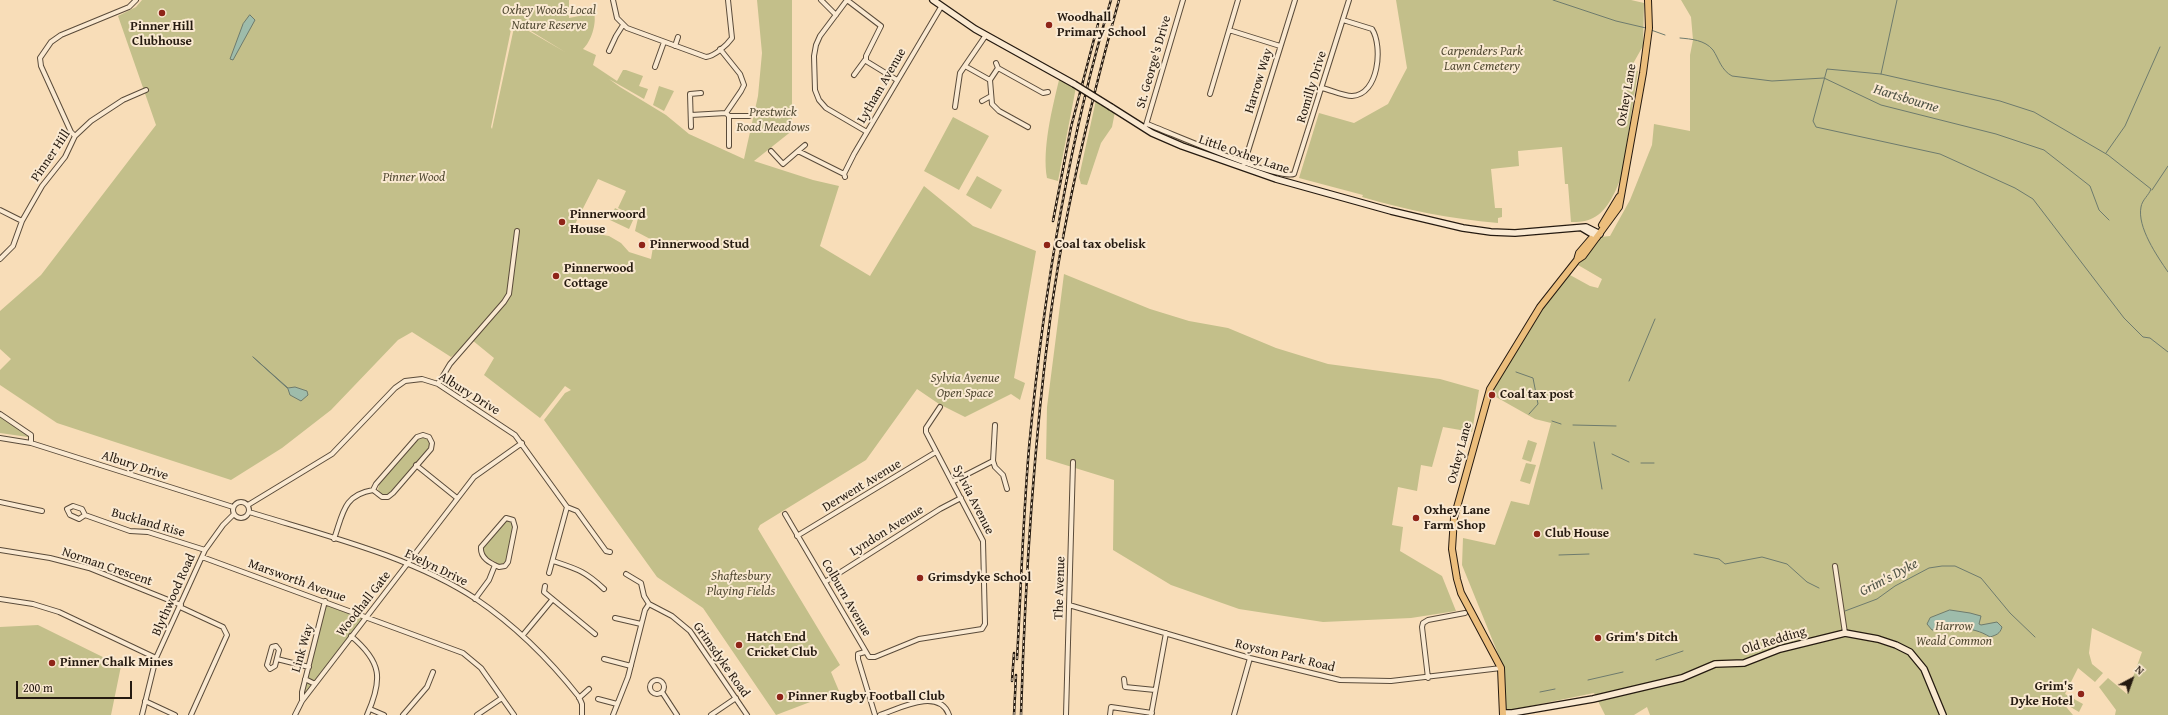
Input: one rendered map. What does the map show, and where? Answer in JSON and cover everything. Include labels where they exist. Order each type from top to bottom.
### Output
[{"type":"main road","name":"Little Oxhey Lane","points":[[933,0],[941,7],[986,35],[1146,126],[1162,138],[1244,166],[1391,211],[1463,228],[1509,232],[1584,229]]},
{"type":"main road","name":"Oxhey Lane","points":[[1504,714],[1500,668],[1461,593],[1457,578],[1452,549],[1454,518],[1490,389],[1540,307],[1597,234],[1611,212],[1621,192],[1643,73],[1648,29],[1648,0]]},
{"type":"main road","points":[[1584,229],[1597,234]]},
{"type":"main road","points":[[1584,229],[1587,244]]},
{"type":"main road","name":"Oxhey Lane","points":[[1577,260],[1579,253],[1597,234]]},
{"type":"main road","name":"Old Redding","points":[[1504,714],[1593,699],[1682,678],[1715,664],[1744,663],[1780,649],[1845,634],[1878,639],[1896,645],[1910,652],[1924,669],[1943,715]]},
{"type":"street","points":[[75,136],[44,72],[40,58],[51,42],[61,35],[129,7],[136,0]]},
{"type":"street","points":[[613,0],[616,15],[623,25],[706,57],[711,56],[729,42],[732,36],[728,0]]},
{"type":"street","points":[[821,0],[836,15]]},
{"type":"street","points":[[854,75],[865,60],[881,26],[847,0],[820,36],[814,48],[815,90],[819,100],[826,108],[867,132]]},
{"type":"street","name":"St. George's Drive","points":[[1146,126],[1182,0]]},
{"type":"street","points":[[1210,94],[1238,0]]},
{"type":"street","name":"Harrow Way","points":[[1244,166],[1295,0]]},
{"type":"street","name":"Romilly Drive","points":[[1289,176],[1294,174],[1297,170],[1349,0]]},
{"type":"street","name":"Lytham Avenue","points":[[798,151],[845,175],[867,132],[941,7]]},
{"type":"street","points":[[1322,88],[1349,96],[1355,95],[1370,86],[1378,63],[1372,28],[1343,20]]},
{"type":"street","points":[[610,52],[616,36],[623,25]]},
{"type":"street","points":[[1229,30],[1280,46]]},
{"type":"street","points":[[955,107],[960,74],[986,35]]},
{"type":"street","points":[[675,46],[678,37]]},
{"type":"street","points":[[656,66],[664,42]]},
{"type":"street","points":[[720,49],[743,80],[743,88],[727,114],[729,146]]},
{"type":"street","points":[[865,60],[897,80]]},
{"type":"street","points":[[996,63],[998,68],[1043,93],[1048,92]]},
{"type":"street","points":[[965,66],[990,80]]},
{"type":"street","points":[[998,68],[990,80],[992,104],[999,111],[1028,127]]},
{"type":"street","name":"Pinner Hill","points":[[0,259],[13,246],[22,221],[42,186],[64,157],[75,136],[90,121],[123,100],[146,90]]},
{"type":"street","points":[[691,127],[690,94],[701,93]]},
{"type":"street","points":[[982,101],[991,96]]},
{"type":"street","points":[[691,115],[727,114],[749,116]]},
{"type":"street","points":[[771,151],[783,164],[805,145]]},
{"type":"street","name":"Little Oxhey Lane","points":[[1244,166],[1289,176]]},
{"type":"street","points":[[0,210],[22,221]]},
{"type":"street","points":[[438,384],[450,364],[504,302],[509,294],[517,231]]},
{"type":"street","name":"Albury Drive","points":[[248,505],[332,454],[395,388],[405,381],[422,379],[438,384],[514,435],[522,443],[567,507],[577,511],[606,552],[610,552]]},
{"type":"street","name":"Sylvia Avenue","points":[[865,652],[871,658],[919,638],[980,630],[984,627],[983,541],[936,452],[926,428],[940,407]]},
{"type":"street","points":[[0,414],[31,435],[31,443]]},
{"type":"street","points":[[995,425],[993,461],[995,467],[1003,475],[1007,489]]},
{"type":"street","points":[[334,539],[345,508],[352,498],[361,492],[373,490],[382,497],[388,497],[431,449],[432,443],[429,437],[423,435],[417,436],[376,484],[373,490]]},
{"type":"street","name":"Albury Drive","points":[[0,438],[31,443],[233,507]]},
{"type":"street","name":"Woodhall Gate","points":[[295,715],[302,701],[474,477],[484,468],[522,443]]},
{"type":"street","name":"Derwent Avenue","points":[[798,536],[936,452]]},
{"type":"street","points":[[952,482],[993,461]]},
{"type":"street","name":"The Avenue","points":[[1066,715],[1073,462]]},
{"type":"street","points":[[416,466],[457,498]]},
{"type":"street","name":"Lyndon Avenue","points":[[825,582],[940,509],[961,498]]},
{"type":"street","points":[[0,502],[42,511]]},
{"type":"street","points":[[239,502],[248,505],[249,512],[243,518],[238,518],[234,514],[233,507],[239,502]]},
{"type":"street","points":[[549,574],[567,507]]},
{"type":"street","name":"Evelyn Drive","points":[[249,512],[407,564],[476,599],[523,635],[545,656],[579,698],[582,704],[582,715]]},
{"type":"street","name":"Blythwood Road","points":[[142,715],[156,658],[181,606],[205,550],[218,531],[234,514]]},
{"type":"street","name":"Colburn Avenue","points":[[785,514],[865,652],[858,654],[858,659],[875,715]]},
{"type":"street","name":"Buckland Rise","points":[[85,515],[130,531],[148,532],[205,550]]},
{"type":"street","points":[[509,518],[513,520],[515,527],[508,562],[505,566],[495,565],[483,557],[480,553],[481,547],[502,520],[509,518]]},
{"type":"street","name":"Norman Crescent","points":[[0,550],[50,558],[89,568],[181,606],[223,627],[227,635],[191,715]]},
{"type":"street","name":"Marsworth Avenue","points":[[202,557],[367,617],[470,657],[481,668],[514,715]]},
{"type":"street","points":[[553,561],[580,569],[604,589]]},
{"type":"street","points":[[476,599],[489,580],[495,565]]},
{"type":"street","points":[[1835,566],[1845,634]]},
{"type":"street","points":[[612,715],[631,666],[645,610],[649,604],[644,596],[641,583],[626,574]]},
{"type":"street","points":[[545,586],[544,592],[552,600],[595,634]]},
{"type":"street","points":[[0,599],[33,604],[59,612],[156,658]]},
{"type":"street","points":[[523,635],[552,600]]},
{"type":"street","name":"Link Way","points":[[302,701],[305,679],[326,602]]},
{"type":"street","name":"Grimsdyke Road","points":[[649,604],[682,623],[747,715]]},
{"type":"street","name":"Royston Park Road","points":[[1069,605],[1250,658],[1340,680],[1391,681],[1428,678],[1500,668]]},
{"type":"street","points":[[1428,678],[1422,627],[1423,623],[1428,620],[1465,613]]},
{"type":"street","points":[[615,618],[642,624]]},
{"type":"street","points":[[1110,715],[1111,708],[1151,714],[1166,633]]},
{"type":"street","points":[[351,636],[366,649],[376,666],[379,680],[376,695],[368,715]]},
{"type":"street","points":[[274,646],[276,646],[279,650],[277,659],[273,669],[267,668],[274,646]]},
{"type":"street","points":[[1234,715],[1250,658]]},
{"type":"street","points":[[277,659],[309,667]]},
{"type":"street","points":[[604,659],[631,666]]},
{"type":"street","points":[[403,715],[427,688],[433,672]]},
{"type":"street","points":[[305,679],[315,684]]},
{"type":"street","points":[[1124,679],[1125,687],[1155,690]]},
{"type":"street","points":[[579,698],[589,689]]},
{"type":"street","points":[[662,692],[677,715]]},
{"type":"street","points":[[477,715],[502,698]]},
{"type":"street","points":[[711,715],[736,698]]},
{"type":"street","points":[[598,699],[617,704]]},
{"type":"street","points":[[145,701],[175,715]]},
{"type":"street","points":[[880,715],[924,701],[933,701],[942,706],[949,715]]},
{"type":"street","points":[[370,709],[384,715]]},
{"type":"green space","points":[[142,0],[569,0],[569,18],[594,13],[595,22],[593,32],[589,42],[583,49],[596,55],[593,65],[617,81],[623,70],[643,76],[639,86],[648,89],[644,99],[609,79],[666,115],[689,134],[744,159],[758,96],[762,53],[757,0],[792,0],[792,123],[798,126],[754,161],[813,180],[839,186],[820,246],[870,276],[924,186],[973,226],[1036,251],[1014,378],[1025,383],[1020,400],[1011,394],[965,417],[939,404],[917,389],[866,460],[760,525],[758,529],[840,665],[831,672],[839,691],[776,715],[703,608],[657,577],[544,420],[565,393],[571,390],[565,386],[540,418],[484,375],[494,358],[472,340],[451,357],[412,332],[398,340],[331,410],[282,448],[231,480],[57,423],[0,385],[0,370],[11,359],[0,349],[0,311],[41,275],[156,125],[118,16],[136,7]],"holes":[[[513,20],[565,52],[515,23],[492,129],[491,127]],[[598,179],[626,191],[618,208],[638,218],[635,231],[654,241],[651,259],[629,252],[621,243],[609,236],[586,232],[574,226]]]},
{"type":"green space","name":"Carpenders Park Lawn Cemetery","points":[[1396,0],[1631,0],[1644,3],[1643,46],[1630,69],[1638,71],[1622,174],[1615,193],[1598,215],[1582,222],[1571,222],[1568,184],[1565,184],[1562,147],[1518,151],[1519,166],[1491,169],[1495,208],[1502,208],[1502,217],[1498,218],[1498,223],[1463,219],[1412,210],[1299,178],[1319,113],[1354,123],[1388,104],[1407,68]]},
{"type":"green space","name":"Harrow Weald Common","points":[[1681,0],[2168,0],[2168,715],[2115,715],[2116,710],[2099,687],[2108,678],[2127,694],[2142,652],[2092,628],[2089,653],[2092,664],[2103,673],[2095,682],[2078,668],[2065,694],[2083,704],[2079,712],[2062,702],[2073,715],[1650,715],[1647,707],[1634,715],[1605,715],[1594,693],[1506,711],[1503,666],[1462,565],[1463,538],[1495,545],[1511,501],[1529,505],[1551,423],[1535,419],[1489,393],[1535,316],[1570,275],[1590,286],[1598,288],[1602,279],[1578,265],[1601,237],[1610,236],[1630,200],[1652,145],[1654,124],[1690,131],[1690,55],[1693,40],[1691,17]]},
{"type":"green space","points":[[1059,80],[1076,87],[1058,181],[1047,178],[1046,155],[1048,129]]},
{"type":"green space","points":[[659,86],[674,91],[664,111],[653,105]]},
{"type":"green space","points":[[1096,100],[1115,112],[1112,127],[1101,143],[1087,185],[1081,184],[1079,177]]},
{"type":"green space","points":[[953,117],[989,136],[959,190],[924,171]]},
{"type":"green space","points":[[977,176],[1002,190],[991,209],[966,195]]},
{"type":"green space","points":[[615,208],[634,218],[629,229],[610,220]]},
{"type":"green space","points":[[1064,274],[1150,309],[1189,321],[1228,328],[1276,348],[1328,364],[1440,379],[1479,390],[1472,432],[1443,427],[1432,467],[1421,465],[1417,491],[1398,487],[1392,525],[1403,527],[1400,551],[1442,576],[1456,611],[1411,618],[1323,622],[1239,609],[1171,585],[1113,550],[1114,480],[1046,459],[1047,407]]},
{"type":"green space","points":[[0,416],[29,436],[0,433]]},
{"type":"green space","points":[[423,436],[428,438],[430,447],[390,494],[380,494],[378,489],[380,482],[418,438]]},
{"type":"green space","points":[[1528,440],[1537,443],[1531,462],[1522,459]]},
{"type":"green space","points":[[1526,463],[1536,465],[1530,484],[1520,481]]},
{"type":"green space","points":[[510,520],[514,525],[506,562],[500,565],[484,555],[482,549],[504,521]]},
{"type":"green space","points":[[325,601],[367,617],[302,701],[305,679]]},
{"type":"green space","points":[[38,625],[121,666],[111,715],[0,715],[0,627]]},
{"type":"shaded area","points":[[250,15],[255,20],[233,60],[230,59],[243,24]]},
{"type":"shaded area","points":[[253,357],[288,388],[295,387],[307,391],[308,395],[301,401],[290,395],[288,389]]},
{"type":"shaded area","points":[[1950,610],[1981,616],[1979,624],[1981,625],[1997,622],[2002,627],[1999,633],[1990,637],[1983,633],[1969,629],[1932,630],[1927,624],[1930,618]]},
{"type":"waterway","name":"Hartsbourne","points":[[1553,0],[1616,21],[1646,28]]},
{"type":"waterway","points":[[1881,74],[1897,0]]},
{"type":"waterway","name":"Hartsbourne","points":[[1651,30],[1665,35]]},
{"type":"waterway","name":"Hartsbourne","points":[[1680,38],[1706,44],[1713,50],[1725,71],[1732,76],[1772,81],[1824,78],[1881,105],[1996,134],[2044,150],[2090,186],[2099,210],[2109,220]]},
{"type":"waterway","points":[[2106,153],[2125,126],[2160,47]]},
{"type":"waterway","points":[[2168,272],[2149,241],[2142,223],[2141,207],[2151,189],[2108,155],[2034,112],[2000,101],[1881,74],[1827,69],[1813,121],[1816,127],[1940,154],[2015,188],[2033,199],[2124,318],[2143,337],[2150,338],[2168,352]]},
{"type":"waterway","points":[[2152,190],[2168,166]]},
{"type":"waterway","points":[[1629,381],[1655,319]]},
{"type":"waterway","points":[[1516,372],[1533,378],[1538,404],[1529,414]]},
{"type":"waterway","points":[[1552,421],[1561,424]]},
{"type":"waterway","points":[[1573,425],[1616,426]]},
{"type":"waterway","points":[[1594,442],[1602,489]]},
{"type":"waterway","points":[[1612,454],[1629,462]]},
{"type":"waterway","points":[[1641,463],[1654,463]]},
{"type":"waterway","points":[[1559,555],[1589,554]]},
{"type":"waterway","points":[[1694,554],[1719,559],[1725,564],[1762,557],[1787,564],[1807,582],[1819,588]]},
{"type":"waterway","name":"Grim's Dyke","points":[[1845,611],[1877,599],[1895,586],[1929,568],[1955,566],[1981,578],[2010,613],[2035,637]]},
{"type":"waterway","points":[[1656,660],[1683,651]]},
{"type":"waterway","points":[[1588,680],[1623,672]]},
{"type":"waterway","points":[[1540,692],[1555,689]]},
{"type":"railway","points":[[1017,659],[1029,448],[1049,278],[1069,166],[1095,55],[1111,0]]},
{"type":"railway","points":[[1021,715],[1025,616],[1034,468],[1050,320],[1070,199],[1088,119],[1119,0]]},
{"type":"railway","points":[[1053,221],[1071,127],[1098,24]]},
{"type":"railway","points":[[1012,681],[1014,653]]},
{"type":"railway","points":[[1014,715],[1016,675]]},
{"type":"place","name":"Pinner Hill Clubhouse","points":[[162,13]]},
{"type":"place","name":"Woodhall Primary School","points":[[1049,25]]},
{"type":"place","name":"Pinnerwoord House","points":[[562,222]]},
{"type":"place","name":"Pinnerwood Stud","points":[[642,245]]},
{"type":"place","name":"Coal tax obelisk","points":[[1047,245]]},
{"type":"place","name":"Pinnerwood Cottage","points":[[556,276]]},
{"type":"place","name":"Coal tax post","points":[[1492,395]]},
{"type":"place","name":"Oxhey Lane Farm Shop","points":[[1416,518]]},
{"type":"place","name":"Club House","points":[[1537,534]]},
{"type":"place","name":"Grimsdyke School","points":[[920,578]]},
{"type":"place","name":"Grim's Ditch","points":[[1598,638]]},
{"type":"place","name":"Hatch End Cricket Club","points":[[739,645]]},
{"type":"place","name":"Pinner Chalk Mines","points":[[52,663]]},
{"type":"place","name":"Grim's Dyke Hotel","points":[[2081,694]]},
{"type":"place","name":"Pinner Rugby Football Club","points":[[780,697]]},
{"type":"park label","name":"Oxhey Woods Local Nature Reserve","points":[[549,18]]},
{"type":"park label","name":"Prestwick Road Meadows","points":[[773,120]]},
{"type":"park label","name":"Pinner Wood","points":[[414,178]]},
{"type":"park label","name":"Sylvia Avenue Open Space","points":[[965,386]]},
{"type":"park label","name":"Shaftesbury Playing Fields","points":[[741,584]]}]
